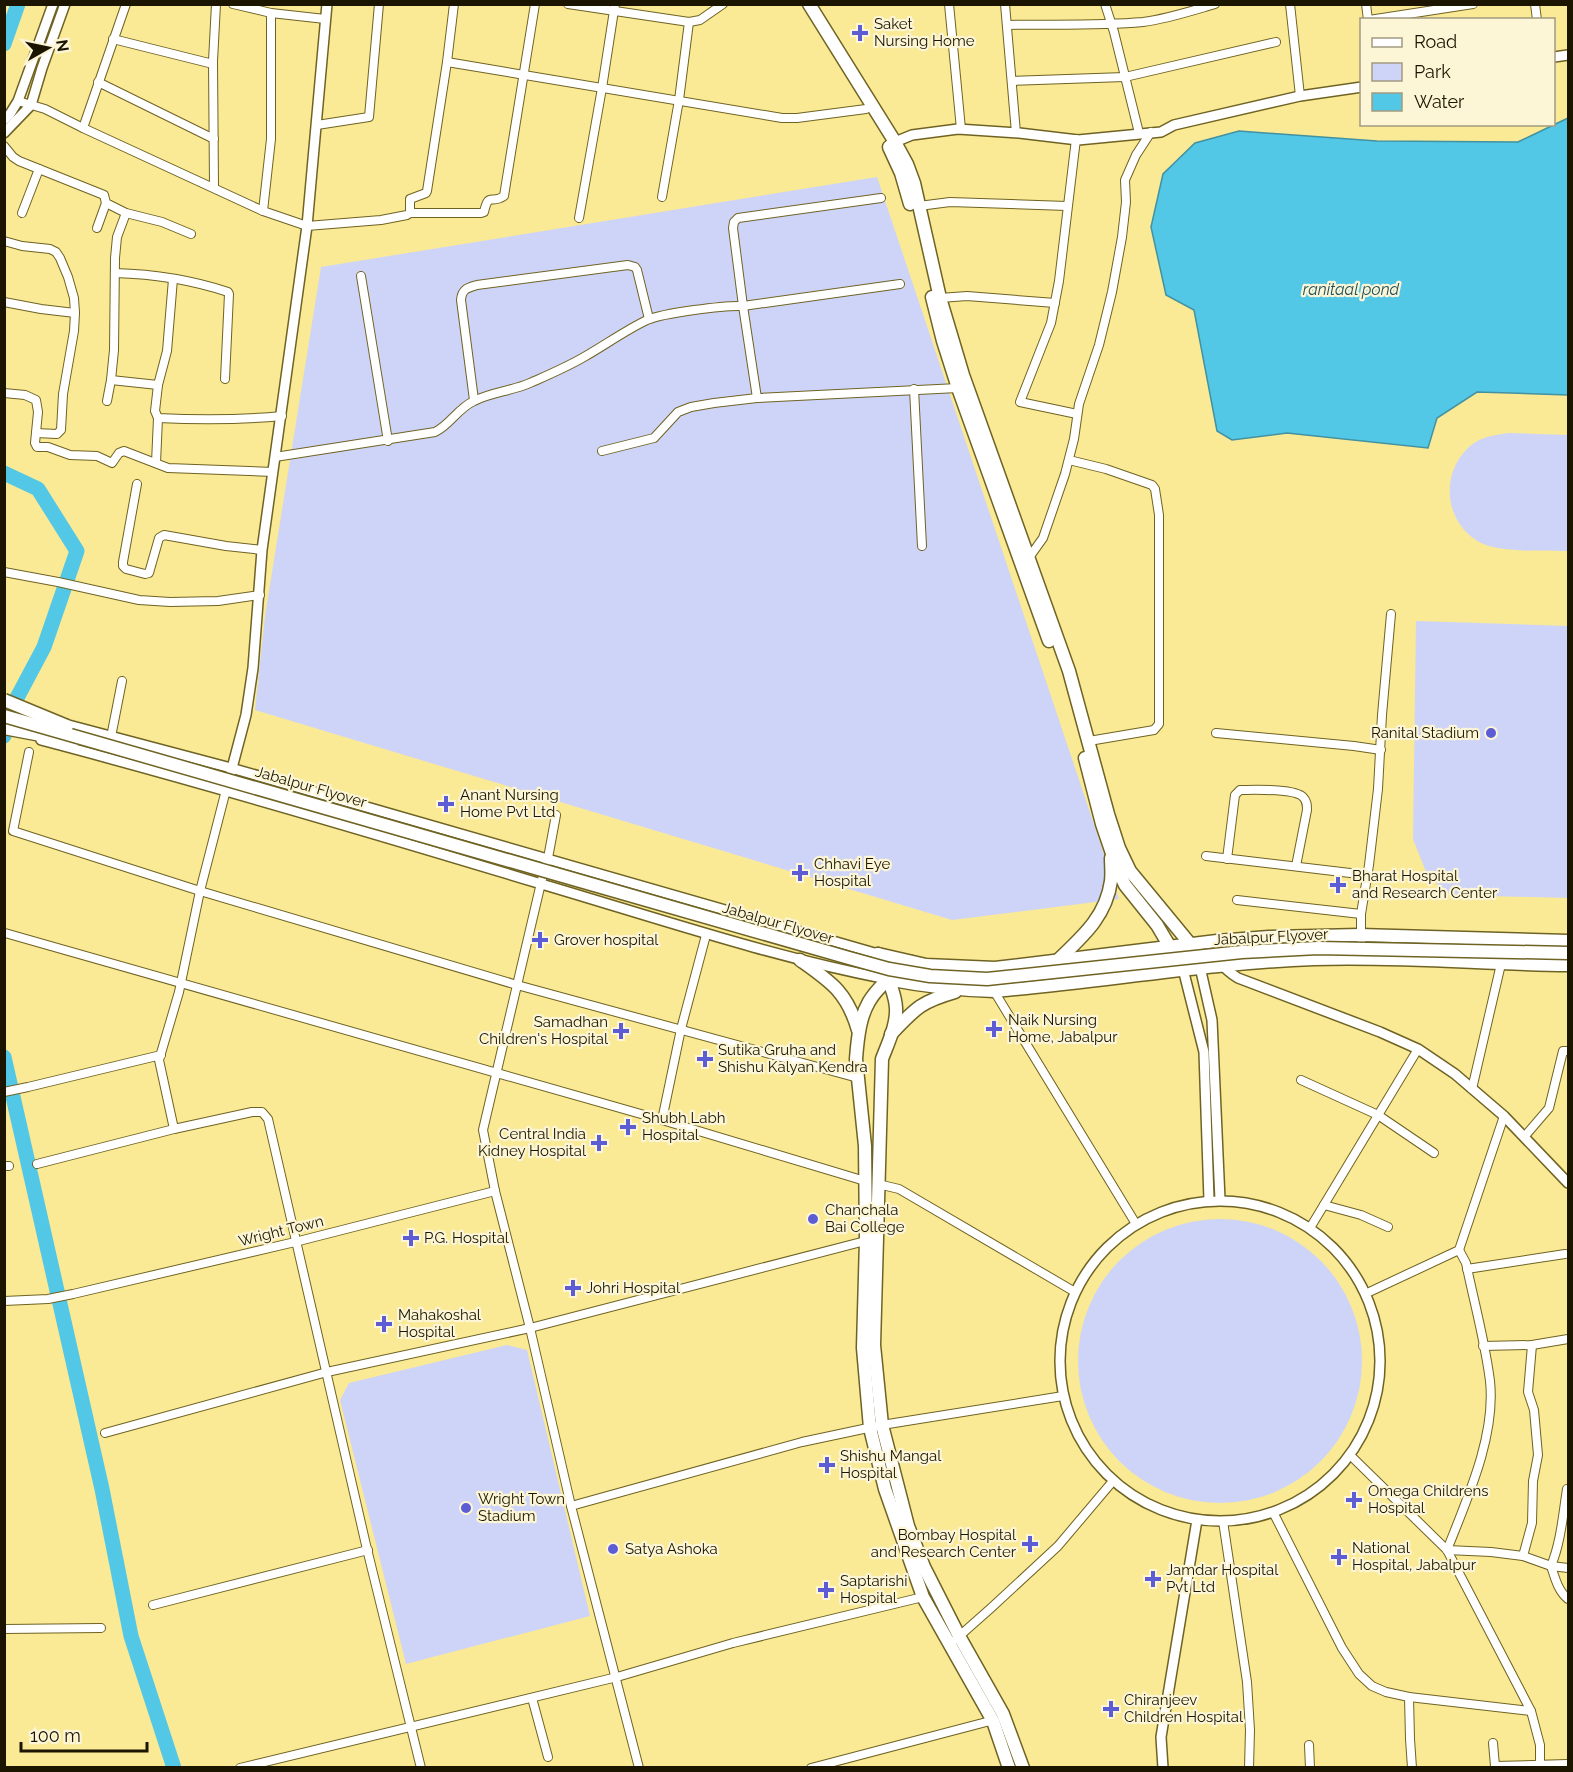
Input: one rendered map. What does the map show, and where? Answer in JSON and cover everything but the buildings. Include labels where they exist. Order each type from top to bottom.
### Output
[{"type":"main road","points":[[801,4],[866,109],[907,164],[940,298],[963,375],[1069,671],[1119,848],[1130,871],[1191,945],[1200,967]]},
{"type":"main road","points":[[809,4],[892,143],[908,195],[935,310],[958,388],[1067,690],[1096,802],[1117,868],[1125,885],[1157,925],[1183,969]]},
{"type":"main road","name":"Jabalpur Flyover","points":[[5,708],[81,738],[381,822],[849,958],[889,969],[930,976],[987,979],[1242,952],[1318,948],[1569,953]]},
{"type":"main road","points":[[4,730],[62,739],[81,738]]},
{"type":"main road","points":[[1058,961],[1087,933],[1102,912],[1111,881],[1111,849]]},
{"type":"main road","points":[[878,954],[911,962],[952,967],[995,968],[1217,941],[1309,936],[1360,935],[1569,941]]},
{"type":"main road","points":[[878,954],[893,994],[896,1010],[882,1059],[878,1184],[871,1240],[863,1348],[885,1489],[923,1597],[954,1640],[998,1717],[1023,1767]]},
{"type":"main road","points":[[887,979],[931,987],[994,990],[1200,967],[1315,959],[1569,965]]},
{"type":"main road","points":[[800,960],[830,981],[841,993],[852,1011],[859,1034]]},
{"type":"main road","points":[[871,1240],[856,1059],[861,1019],[867,1002],[887,979],[911,962]]},
{"type":"main road","points":[[891,1034],[916,1008],[932,999],[962,990]]},
{"type":"main road","points":[[876,1427],[908,1526],[954,1640]]},
{"type":"main road","points":[[998,1717],[1009,1767]]},
{"type":"street","points":[[4,120],[18,101],[53,4]]},
{"type":"street","points":[[4,133],[30,105],[65,4]]},
{"type":"street","points":[[83,128],[126,4]]},
{"type":"street","points":[[214,187],[213,64],[216,4]]},
{"type":"street","points":[[233,4],[271,13],[325,19]]},
{"type":"street","points":[[174,1129],[159,1060],[181,983],[200,891],[248,706],[254,668],[262,550],[307,226],[327,4]]},
{"type":"street","points":[[317,125],[369,117],[379,4]]},
{"type":"street","points":[[410,213],[410,199],[426,194],[427,191],[454,4]]},
{"type":"street","points":[[18,101],[45,109],[263,211],[307,226],[381,220],[410,213],[482,213],[488,200],[501,198],[506,193],[535,4]]},
{"type":"street","points":[[568,4],[614,8],[689,22],[700,20],[713,7],[723,4]]},
{"type":"street","points":[[949,4],[961,129]]},
{"type":"street","points":[[1005,4],[1016,133]]},
{"type":"street","points":[[1105,4],[1139,133]]},
{"type":"street","points":[[1007,25],[1112,24],[1144,21],[1170,17],[1215,4]]},
{"type":"street","points":[[1290,4],[1300,96]]},
{"type":"street","points":[[1407,17],[1473,4]]},
{"type":"street","points":[[579,218],[603,88],[614,8]]},
{"type":"street","points":[[263,211],[272,139],[271,13]]},
{"type":"street","points":[[662,197],[679,100],[689,22]]},
{"type":"street","points":[[113,39],[213,64]]},
{"type":"street","points":[[1012,81],[1125,77],[1276,42]]},
{"type":"street","points":[[447,62],[782,118],[866,109]]},
{"type":"street","points":[[98,82],[214,139]]},
{"type":"street","points":[[892,143],[912,135],[961,129],[1076,139],[1161,132],[1174,125],[1300,96],[1360,87]]},
{"type":"street","points":[[1028,559],[1043,538],[1069,460],[1084,386],[1099,345],[1112,292],[1125,213],[1125,180],[1136,155],[1151,132]]},
{"type":"street","points":[[1076,139],[1051,323],[1020,402],[1077,414]]},
{"type":"street","points":[[4,146],[13,157],[104,195],[106,202],[97,228]]},
{"type":"street","points":[[22,213],[39,169]]},
{"type":"street","points":[[757,398],[743,306],[734,222],[738,218],[881,198]]},
{"type":"street","points":[[106,202],[126,213],[162,222],[191,234]]},
{"type":"street","points":[[919,206],[950,202],[1067,206]]},
{"type":"street","points":[[107,401],[114,350],[117,237],[126,213]]},
{"type":"street","points":[[4,241],[56,252],[68,277],[74,298],[74,331],[63,394],[61,430],[57,434],[36,433]]},
{"type":"street","points":[[474,400],[461,300],[462,292],[466,288],[628,265],[637,270],[648,319]]},
{"type":"street","points":[[115,273],[173,279],[228,292],[225,379]]},
{"type":"street","points":[[361,276],[388,441]]},
{"type":"street","points":[[156,463],[158,418],[155,411],[158,385],[167,351],[173,279]]},
{"type":"street","points":[[275,457],[435,432],[474,400],[514,390],[581,358],[648,319],[900,284]]},
{"type":"street","points":[[940,298],[967,296],[1055,303]]},
{"type":"street","points":[[4,302],[75,313]]},
{"type":"street","points":[[111,380],[158,385]]},
{"type":"street","points":[[602,451],[654,438],[678,412],[691,407],[757,398],[958,388]]},
{"type":"street","points":[[914,389],[922,546]]},
{"type":"street","points":[[4,393],[26,395],[36,400],[38,412],[35,443],[37,447],[48,447],[63,454],[97,456],[112,462],[118,453],[124,451],[168,468],[273,472]]},
{"type":"street","points":[[158,418],[242,420],[282,416]]},
{"type":"street","points":[[1069,460],[1106,469],[1152,485],[1155,489],[1159,515],[1159,724],[1154,730],[1089,741]]},
{"type":"street","points":[[137,484],[123,562],[126,569],[148,573],[159,538],[164,535],[262,550]]},
{"type":"street","points":[[4,572],[139,600],[218,601],[260,595]]},
{"type":"street","points":[[1361,959],[1361,914],[1369,865],[1381,750],[1382,715],[1392,614]]},
{"type":"street","points":[[111,737],[122,681]]},
{"type":"street","points":[[5,708],[231,768],[878,954]]},
{"type":"street","points":[[4,730],[226,790],[541,883],[706,935],[800,960],[887,979]]},
{"type":"street","points":[[1216,733],[1381,750]]},
{"type":"street","points":[[29,752],[13,831],[200,891],[517,985],[858,1078]]},
{"type":"street","points":[[1227,859],[1235,795],[1240,790],[1291,792],[1300,794],[1305,799],[1307,810],[1296,866]]},
{"type":"street","points":[[556,815],[548,858],[483,1130],[495,1191],[531,1328],[571,1506],[639,1767]]},
{"type":"street","points":[[1206,856],[1367,875]]},
{"type":"street","points":[[1237,900],[1361,914]]},
{"type":"street","points":[[4,933],[662,1120],[865,1181]]},
{"type":"street","points":[[662,1120],[681,1029],[706,935]]},
{"type":"street","points":[[1217,941],[1221,965],[1238,978],[1418,1048],[1455,1074],[1504,1116],[1568,1180]]},
{"type":"street","points":[[1472,1089],[1501,964]]},
{"type":"street","points":[[1200,967],[1212,1020],[1220,1200]]},
{"type":"street","points":[[1183,969],[1204,1052],[1209,1200]]},
{"type":"street","points":[[994,990],[1136,1224]]},
{"type":"street","points":[[1310,1228],[1418,1048]]},
{"type":"street","points":[[1525,1136],[1549,1108],[1563,1051],[1569,1051]]},
{"type":"street","points":[[4,1092],[161,1055]]},
{"type":"street","points":[[1301,1080],[1378,1115],[1434,1153]]},
{"type":"street","points":[[37,1164],[174,1129],[252,1112],[262,1112],[268,1119],[295,1242],[421,1767]]},
{"type":"street","points":[[1447,1550],[1474,1479],[1489,1425],[1490,1383],[1467,1269],[1459,1250],[1504,1116]]},
{"type":"street","points":[[878,1184],[899,1189],[1076,1292]]},
{"type":"street","name":"Wright Town","points":[[4,1301],[48,1299],[73,1294],[295,1242],[495,1191]]},
{"type":"street","points":[[1209,1200],[1252,1202],[1291,1215],[1325,1238],[1353,1269],[1371,1306],[1380,1347],[1378,1388],[1366,1428],[1345,1463],[1315,1491],[1274,1512],[1239,1521],[1197,1521],[1167,1513],[1138,1500],[1113,1481],[1081,1442],[1063,1395],[1059,1349],[1069,1303],[1092,1263],[1125,1230],[1136,1224],[1166,1208],[1209,1200]]},
{"type":"street","points":[[1324,1205],[1361,1215],[1388,1227]]},
{"type":"street","points":[[105,1432],[327,1372],[531,1328],[871,1240]]},
{"type":"street","points":[[1365,1294],[1459,1250]]},
{"type":"street","points":[[1467,1269],[1564,1254]]},
{"type":"street","points":[[1483,1347],[1532,1345],[1569,1339]]},
{"type":"street","points":[[1523,1556],[1532,1523],[1533,1481],[1538,1455],[1534,1410],[1528,1392],[1532,1345]]},
{"type":"street","points":[[571,1506],[802,1442],[1063,1395]]},
{"type":"street","points":[[1350,1455],[1447,1550],[1531,1711],[1540,1745],[1535,1765]]},
{"type":"street","points":[[954,1640],[1058,1546],[1113,1481]]},
{"type":"street","points":[[1567,1489],[1565,1526],[1551,1566],[1563,1595],[1569,1599]]},
{"type":"street","points":[[1274,1512],[1342,1648],[1359,1674],[1372,1686],[1409,1697],[1531,1711]]},
{"type":"street","points":[[1163,1767],[1161,1737],[1197,1521]]},
{"type":"street","points":[[1223,1521],[1247,1682],[1250,1730],[1249,1767]]},
{"type":"street","points":[[153,1605],[368,1550]]},
{"type":"street","points":[[1447,1550],[1523,1556],[1551,1566],[1569,1568]]},
{"type":"street","points":[[240,1767],[617,1677],[733,1643],[923,1597]]},
{"type":"street","points":[[4,1629],[101,1628]]},
{"type":"street","points":[[1409,1697],[1412,1767]]},
{"type":"street","points":[[532,1698],[549,1757]]},
{"type":"street","points":[[811,1767],[998,1717]]},
{"type":"street","points":[[1493,1743],[1495,1766],[1569,1764]]},
{"type":"street","points":[[1309,1745],[1310,1767]]},
{"type":"green space","points":[[877,177],[1119,899],[952,920],[255,710],[265,616],[321,267]]},
{"type":"green space","points":[[1509,433],[1568,435],[1568,551],[1511,550],[1481,543],[1460,525],[1454,513],[1450,500],[1450,486],[1452,473],[1458,460],[1467,449],[1481,439]]},
{"type":"green space","name":"Ranital Stadium","points":[[1416,621],[1568,626],[1568,898],[1451,895],[1428,877],[1413,839]]},
{"type":"green space","points":[[1206,1219],[1234,1219],[1261,1225],[1287,1236],[1321,1260],[1338,1282],[1351,1307],[1360,1333],[1362,1361],[1360,1389],[1351,1415],[1338,1440],[1321,1462],[1287,1486],[1261,1497],[1234,1503],[1206,1503],[1179,1497],[1153,1486],[1119,1462],[1095,1428],[1084,1402],[1078,1375],[1078,1347],[1084,1320],[1095,1294],[1119,1260],[1153,1236],[1179,1225]]},
{"type":"green space","name":"Wright Town Stadium","points":[[507,1345],[527,1350],[590,1616],[406,1664],[340,1400],[349,1383]]},
{"type":"water","name":"ranitaal pond","points":[[1568,118],[1568,395],[1477,392],[1437,418],[1428,448],[1287,433],[1232,440],[1217,431],[1194,310],[1166,295],[1151,227],[1163,174],[1195,143],[1239,131],[1377,141],[1518,142]]},
{"type":"waterway","points":[[4,44],[18,4]]},
{"type":"waterway","points":[[4,473],[38,489],[77,551],[44,647],[10,711],[4,736]]},
{"type":"waterway","points":[[4,1057],[102,1489],[131,1636],[174,1768]]},
{"type":"place","name":"Saket Nursing Home","points":[[860,33]]},
{"type":"place","name":"Ranital Stadium","points":[[1491,733]]},
{"type":"place","name":"Anant Nursing Home Pvt Ltd","points":[[446,804]]},
{"type":"place","name":"Chhavi Eye Hospital","points":[[800,873]]},
{"type":"place","name":"Bharat Hospital and Research Center","points":[[1338,885]]},
{"type":"place","name":"Grover hospital","points":[[540,940]]},
{"type":"place","name":"Naik Nursing Home, Jabalpur","points":[[994,1029]]},
{"type":"place","name":"Samadhan Children's Hospital","points":[[621,1031]]},
{"type":"place","name":"Sutika Gruha and Shishu Kalyan Kendra","points":[[705,1059]]},
{"type":"place","name":"Shubh Labh Hospital","points":[[628,1127]]},
{"type":"place","name":"Central India Kidney Hospital","points":[[599,1143]]},
{"type":"place","name":"Chanchala Bai College","points":[[813,1219]]},
{"type":"place","name":"P.G. Hospital","points":[[411,1238]]},
{"type":"place","name":"Johri Hospital","points":[[573,1288]]},
{"type":"place","name":"Mahakoshal Hospital","points":[[384,1324]]},
{"type":"place","name":"Shishu Mangal Hospital","points":[[827,1465]]},
{"type":"place","name":"Omega Childrens Hospital","points":[[1354,1500]]},
{"type":"place","name":"Wright Town Stadium","points":[[466,1508]]},
{"type":"place","name":"Bombay Hospital and Research Center","points":[[1030,1544]]},
{"type":"place","name":"Satya Ashoka","points":[[613,1549]]},
{"type":"place","name":"National Hospital, Jabalpur","points":[[1339,1557]]},
{"type":"place","name":"Jamdar Hospital Pvt Ltd","points":[[1153,1579]]},
{"type":"place","name":"Saptarishi Hospital","points":[[826,1590]]},
{"type":"place","name":"Chiranjeev Children Hospital","points":[[1111,1709]]}]
